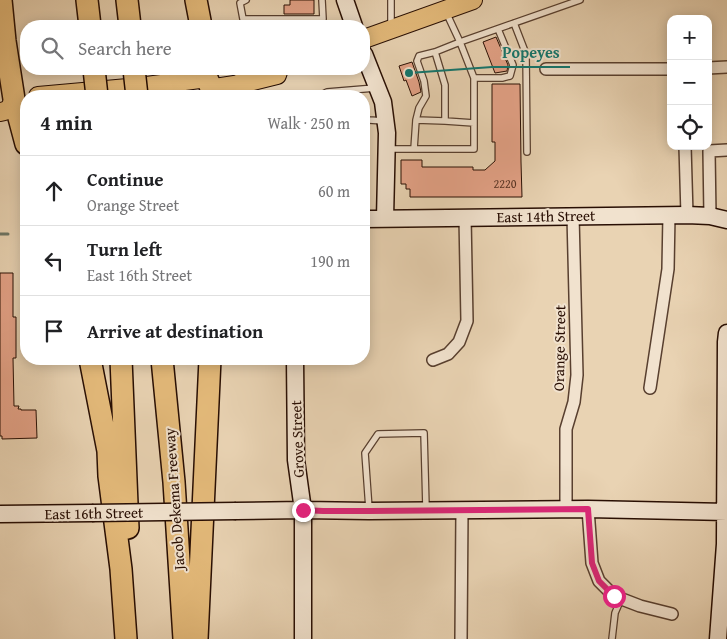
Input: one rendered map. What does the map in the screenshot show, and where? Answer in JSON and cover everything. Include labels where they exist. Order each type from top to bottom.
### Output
[{"type":"highway","points":[[1,0],[3,48],[10,99],[20,127]]},
{"type":"highway","points":[[88,0],[90,20]]},
{"type":"highway","points":[[127,0],[129,20]]},
{"type":"highway","points":[[95,75],[96,90]]},
{"type":"highway","points":[[135,75],[136,90]]},
{"type":"highway","points":[[91,365],[108,451],[126,639]]},
{"type":"highway","points":[[121,365],[134,639]]},
{"type":"highway","name":"Jacob Dekema Freeway","points":[[163,365],[174,482],[184,639]]},
{"type":"highway","points":[[197,639],[210,365]]},
{"type":"main road","points":[[370,37],[473,0]]},
{"type":"main road","points":[[99,90],[210,78],[215,88],[236,90],[277,75]]},
{"type":"street","points":[[345,0],[352,20]]},
{"type":"street","points":[[712,68],[727,67]]},
{"type":"street","points":[[370,68],[383,102],[386,121],[385,218]]},
{"type":"street","points":[[546,70],[667,69]]},
{"type":"street","points":[[685,150],[687,215]]},
{"type":"street","points":[[710,216],[709,151],[727,150]]},
{"type":"street","points":[[650,388],[668,269],[669,215]]},
{"type":"street","name":"East 14th Street","points":[[370,218],[687,215],[710,216],[727,220]]},
{"type":"street","name":"Orange Street","points":[[566,510],[566,429],[574,402],[577,375],[573,216]]},
{"type":"street","points":[[432,360],[448,354],[454,348],[459,342],[467,321],[465,217]]},
{"type":"street","points":[[718,639],[726,512],[727,333]]},
{"type":"street","name":"Grove Street","points":[[295,365],[296,460],[303,510],[303,639]]},
{"type":"street","points":[[588,509],[592,563],[599,581],[614,596],[672,614]]},
{"type":"street","name":"East 16th Street","points":[[0,514],[588,509],[726,512]]},
{"type":"street","points":[[461,639],[462,510]]},
{"type":"lane","points":[[246,0],[240,3],[243,19],[323,19],[322,0]]},
{"type":"lane","points":[[391,0],[391,30]]},
{"type":"lane","points":[[414,149],[416,120],[419,108],[426,96],[424,80],[417,61],[419,56],[580,0]]},
{"type":"lane","points":[[387,149],[474,150],[474,78],[446,10]]},
{"type":"lane","points":[[514,23],[526,54],[527,152]]},
{"type":"lane","points":[[474,78],[502,78],[510,76],[513,65],[498,29]]},
{"type":"lane","points":[[435,52],[446,84],[445,121]]},
{"type":"lane","points":[[347,90],[378,87]]},
{"type":"lane","points":[[370,120],[386,121]]},
{"type":"lane","points":[[416,120],[474,123]]},
{"type":"lane","points":[[369,511],[365,453],[378,434],[424,433],[426,510]]},
{"type":"lane","points":[[612,639],[615,613],[621,599]]},
{"type":"building","points":[[290,0],[314,0],[314,14],[284,14],[284,5],[290,5]]},
{"type":"building","points":[[496,37],[508,65],[507,71],[495,73],[483,42]]},
{"type":"building","points":[[412,62],[421,92],[412,96],[399,66]]},
{"type":"building","points":[[492,84],[520,84],[522,197],[410,197],[410,189],[406,189],[406,184],[401,184],[401,160],[422,160],[422,167],[473,167],[473,170],[485,170],[495,161],[495,142],[492,142]]},
{"type":"building","points":[[0,273],[13,273],[13,317],[16,317],[16,358],[13,358],[14,406],[19,406],[18,409],[21,410],[36,410],[37,438],[2,439],[2,436],[0,436]]},
{"type":"waterway","points":[[0,234],[8,234]]},
{"type":"place","name":"Popeyes","points":[[409,73]]},
{"type":"route","points":[[303,510],[588,509],[592,563],[599,581],[614,596]]}]
